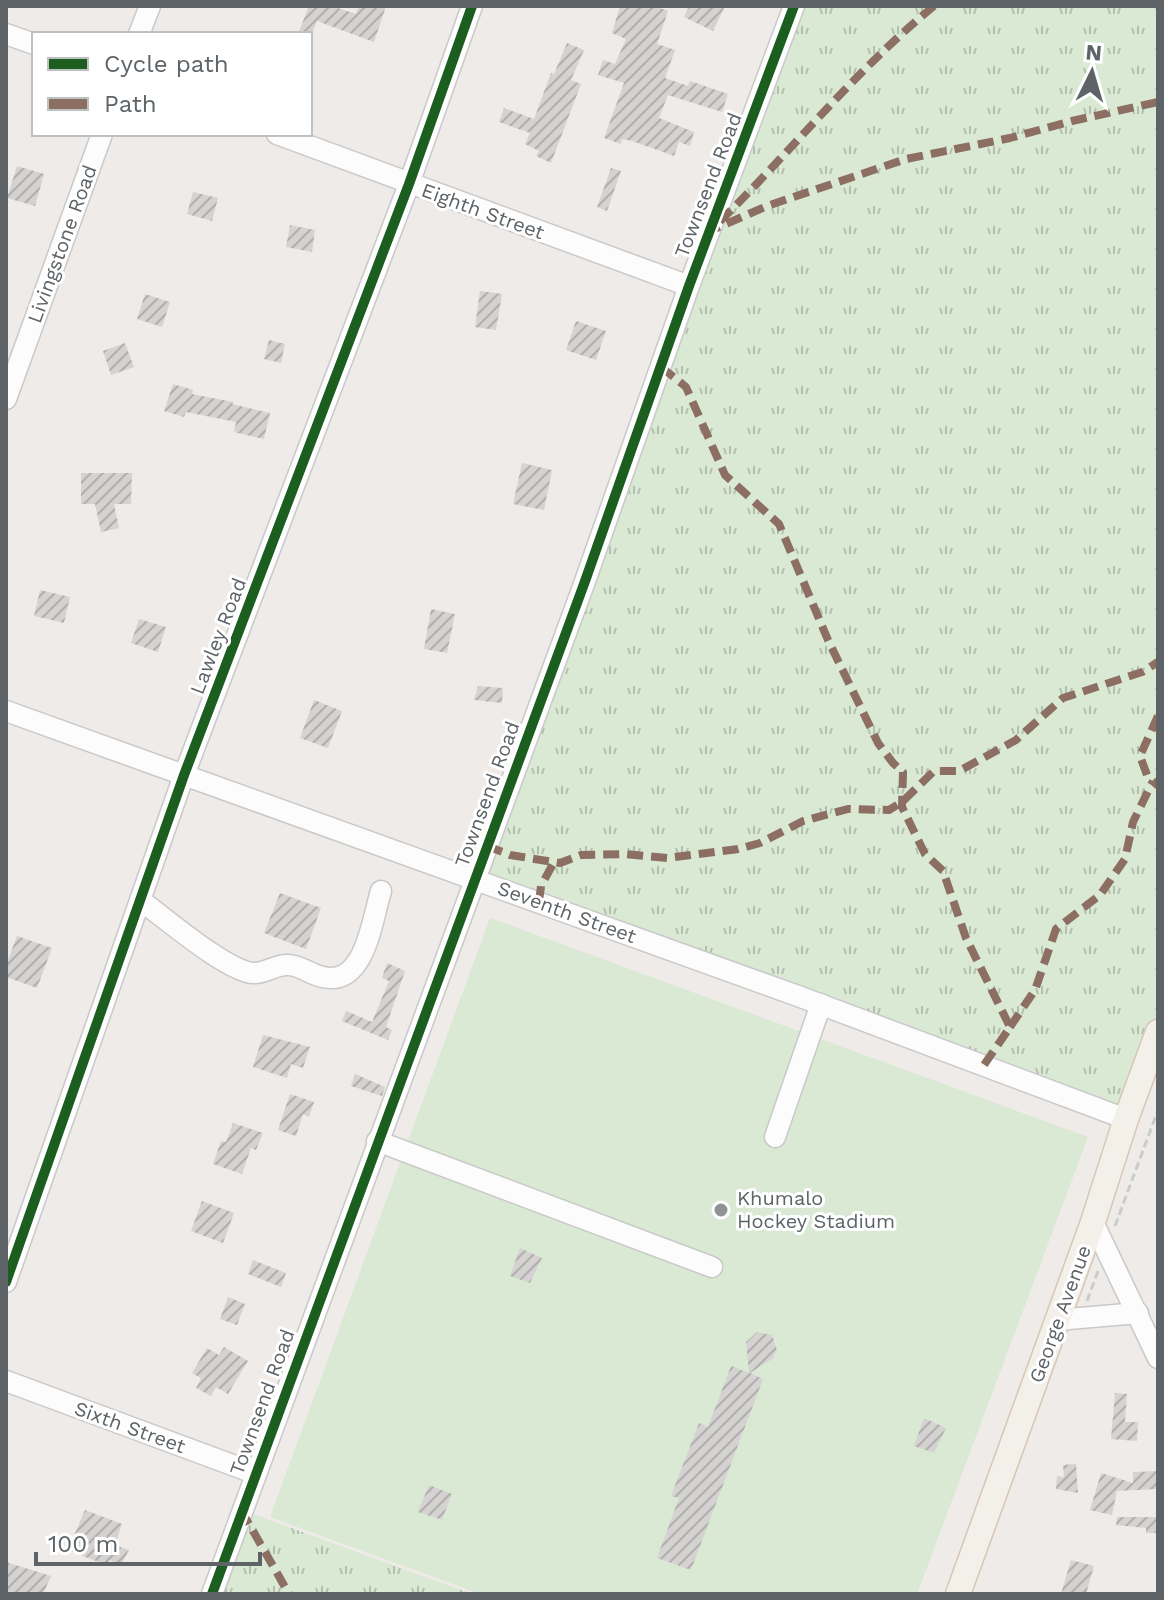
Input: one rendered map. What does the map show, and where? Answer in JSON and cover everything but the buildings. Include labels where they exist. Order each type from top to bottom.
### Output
[{"type":"main road","name":"George Avenue","points":[[958,1594],[1093,1222],[1158,1032]]},
{"type":"street","points":[[140,32],[150,6]]},
{"type":"street","name":"Lawley Road","points":[[6,1282],[184,775],[409,184],[472,6]]},
{"type":"street","name":"Townsend Road","points":[[212,1594],[794,6]]},
{"type":"street","points":[[6,34],[32,43]]},
{"type":"street","name":"Livingstone Road","points":[[6,399],[101,136]]},
{"type":"street","name":"Eighth Street","points":[[282,136],[689,286]]},
{"type":"street","name":"Seventh Street","points":[[6,711],[821,1004],[1126,1119]]},
{"type":"street","points":[[140,900],[238,970],[259,973],[286,964],[325,978],[344,977],[356,967],[381,891]]},
{"type":"street","points":[[775,1137],[821,1004]]},
{"type":"street","points":[[377,1141],[712,1267]]},
{"type":"street","points":[[1093,1222],[1158,1358]]},
{"type":"street","points":[[1057,1320],[1138,1313]]},
{"type":"street","name":"Sixth Street","points":[[6,1381],[254,1473]]},
{"type":"path","points":[[1106,1249],[1158,1110]]},
{"type":"green space","points":[[798,6],[1158,6],[1158,1026],[1126,1119],[475,878]]},
{"type":"green space","name":"Khumalo Hockey Stadium","points":[[490,918],[1088,1137],[917,1594],[480,1594],[270,1517]]},
{"type":"green space","points":[[248,1512],[472,1594],[219,1594]]},
{"type":"marked path","points":[[934,6],[847,87],[710,231],[767,206],[906,159],[1010,138],[1158,102]]},
{"type":"marked path","points":[[661,367],[686,387],[725,475],[779,524],[828,640],[878,743],[903,772],[902,807],[925,854],[943,871],[966,938],[1010,1027],[984,1065]]},
{"type":"marked path","points":[[487,846],[510,855],[560,863],[581,855],[625,854],[667,858],[738,849],[760,843],[803,821],[848,809],[889,810],[902,802],[934,771],[959,771],[1016,740],[1063,698],[1142,672],[1158,662]]},
{"type":"marked path","points":[[1158,716],[1140,756],[1147,775],[1158,786]]},
{"type":"marked path","points":[[1010,1027],[1035,990],[1056,929],[1100,895],[1125,859],[1133,822],[1153,781]]},
{"type":"marked path","points":[[539,902],[541,886],[554,862]]},
{"type":"marked path","points":[[241,1510],[289,1594]]},
{"type":"cycle path","points":[[6,1282],[184,775],[409,184],[472,6]]},
{"type":"cycle path","points":[[212,1594],[794,6]]},
{"type":"place","name":"Khumalo Hockey Stadium","points":[[721,1210]]}]
